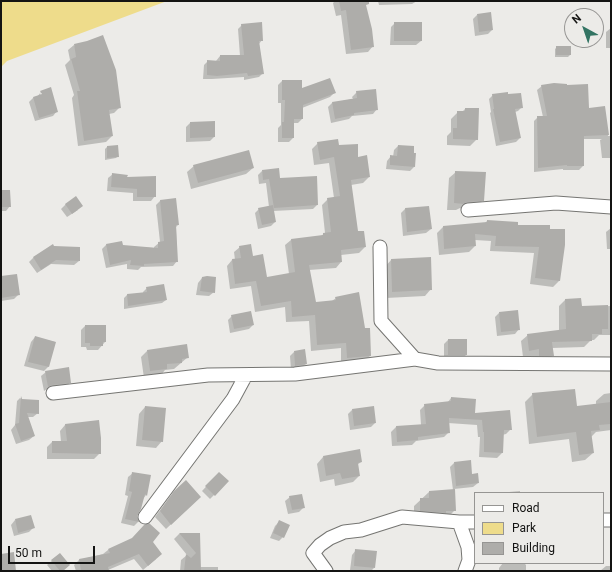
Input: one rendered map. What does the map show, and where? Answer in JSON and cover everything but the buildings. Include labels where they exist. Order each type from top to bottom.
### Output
[{"type":"street","points":[[468,210],[556,204],[611,207]]},
{"type":"street","points":[[380,247],[381,322],[415,359]]},
{"type":"street","points":[[53,393],[208,376],[295,374],[415,359],[438,363],[611,364]]},
{"type":"street","points":[[145,517],[233,398],[246,375]]},
{"type":"street","points":[[326,571],[313,553],[320,545],[330,538],[344,532],[361,530],[402,517],[474,522]]},
{"type":"street","points":[[459,522],[468,547],[469,560],[465,571]]},
{"type":"green space","points":[[1,1],[167,1],[7,61],[1,67]]}]
